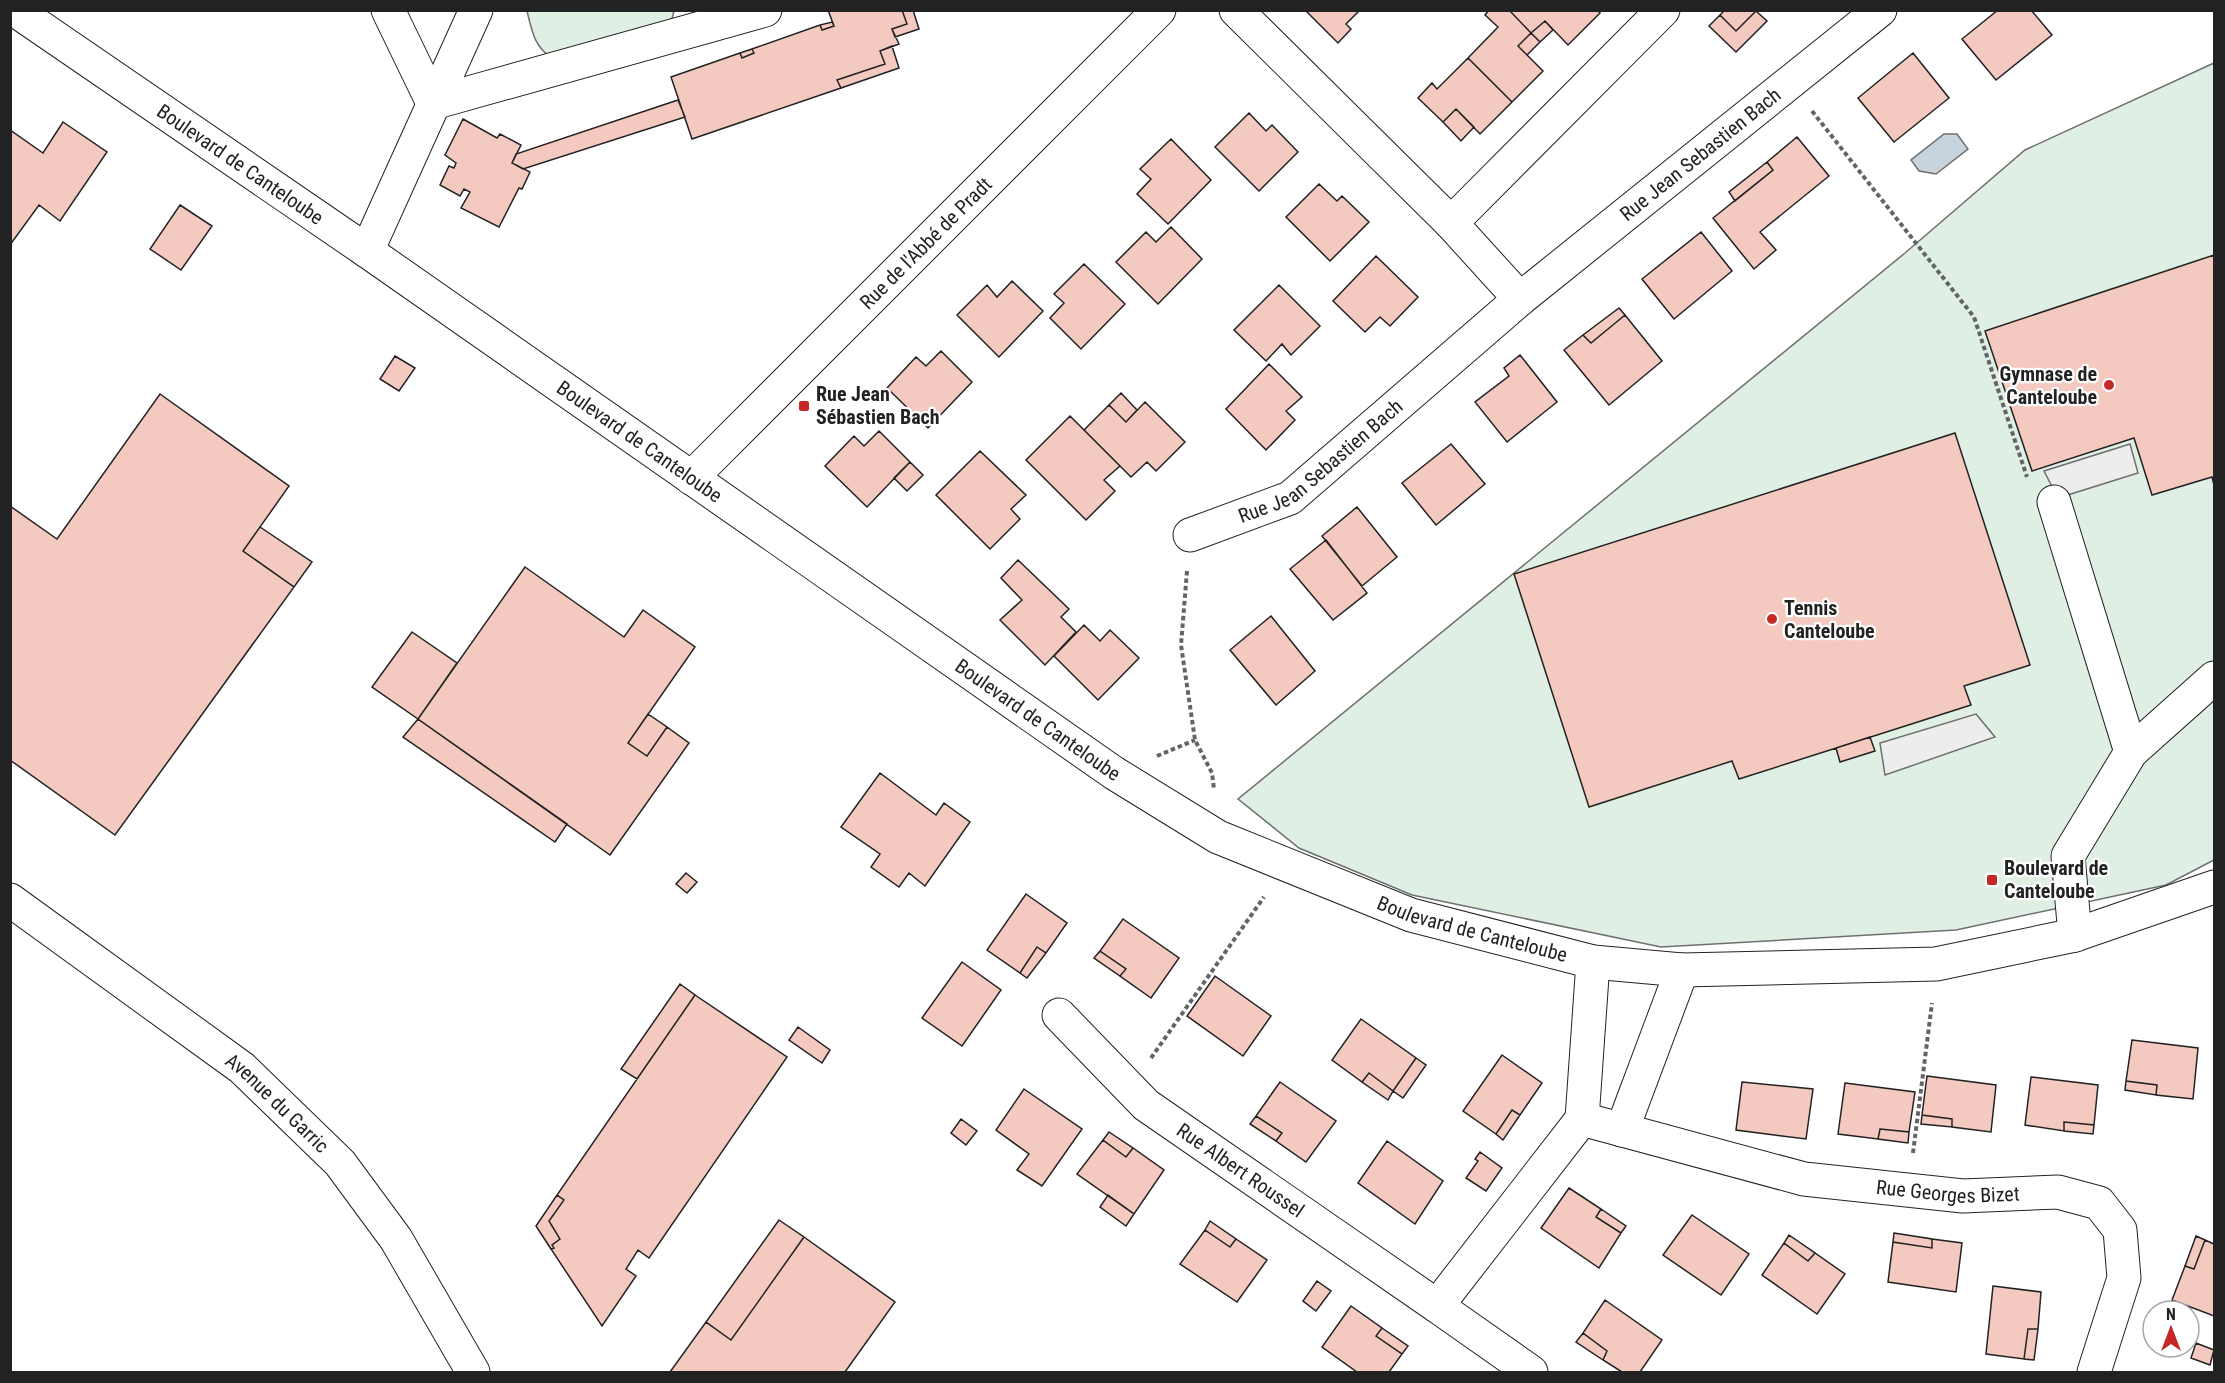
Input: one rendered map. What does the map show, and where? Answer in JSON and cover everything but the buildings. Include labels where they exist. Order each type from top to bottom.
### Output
[{"type":"street","name":"Boulevard de Canteloube","points":[[15,10],[367,251],[1114,773],[1218,837],[1411,915],[1593,962],[1682,970],[1936,964],[2075,935],[2214,887]]},
{"type":"street","points":[[388,10],[433,103]]},
{"type":"street","points":[[367,251],[477,10]]},
{"type":"street","points":[[433,103],[765,10]]},
{"type":"street","name":"Rue de l'Abbé de Pradt","points":[[691,477],[1159,10]]},
{"type":"street","points":[[1236,10],[1451,223],[1520,299]]},
{"type":"street","points":[[1451,223],[1662,10]]},
{"type":"street","name":"Rue Jean Sebastien Bach","points":[[1190,535],[1290,498],[1520,299],[1880,10]]},
{"type":"street","points":[[2054,502],[2131,752]]},
{"type":"street","points":[[2075,935],[2068,856],[2131,752],[2214,678]]},
{"type":"street","name":"Avenue du Garric","points":[[10,900],[242,1068],[340,1163],[396,1239],[473,1372]]},
{"type":"street","points":[[1437,1306],[1582,1119],[1593,962]]},
{"type":"street","points":[[1582,1119],[1622,1130],[1682,970]]},
{"type":"street","name":"Rue Albert Roussel","points":[[1059,1015],[1146,1105],[1532,1372]]},
{"type":"street","name":"Rue Georges Bizet","points":[[1622,1130],[1804,1179],[1963,1196],[2058,1192],[2099,1203],[2120,1230],[2124,1278],[2094,1372]]},
{"type":"path","points":[[1790,82],[1974,317],[2025,474],[2054,502]]},
{"type":"path","points":[[1190,535],[1181,645],[1195,740],[1212,773],[1218,837]]},
{"type":"path","points":[[1130,1088],[1287,864]]},
{"type":"path","points":[[1908,1190],[1936,964]]},
{"type":"green space","points":[[674,10],[671,23],[553,59],[538,44],[532,32],[527,11]]},
{"type":"green space","points":[[2214,63],[2214,860],[2166,885],[1956,930],[1661,947],[1412,895],[1299,848],[1238,799],[1905,253],[2025,150]]},
{"type":"shaded area","points":[[1944,134],[1957,134],[1968,149],[1936,174],[1919,171],[1911,160]]},
{"type":"shaded area","points":[[2130,444],[2138,473],[2058,498],[2044,471]]},
{"type":"shaded area","points":[[1976,714],[1995,737],[1885,775],[1880,743]]},
{"type":"place","name":"Gymnase de Canteloube","points":[[2109,385]]},
{"type":"place","name":"Rue Jean Sébastien Bach","points":[[804,406]]},
{"type":"place","name":"Tennis Canteloube","points":[[1772,619]]},
{"type":"place","name":"Boulevard de Canteloube","points":[[1992,880]]}]
